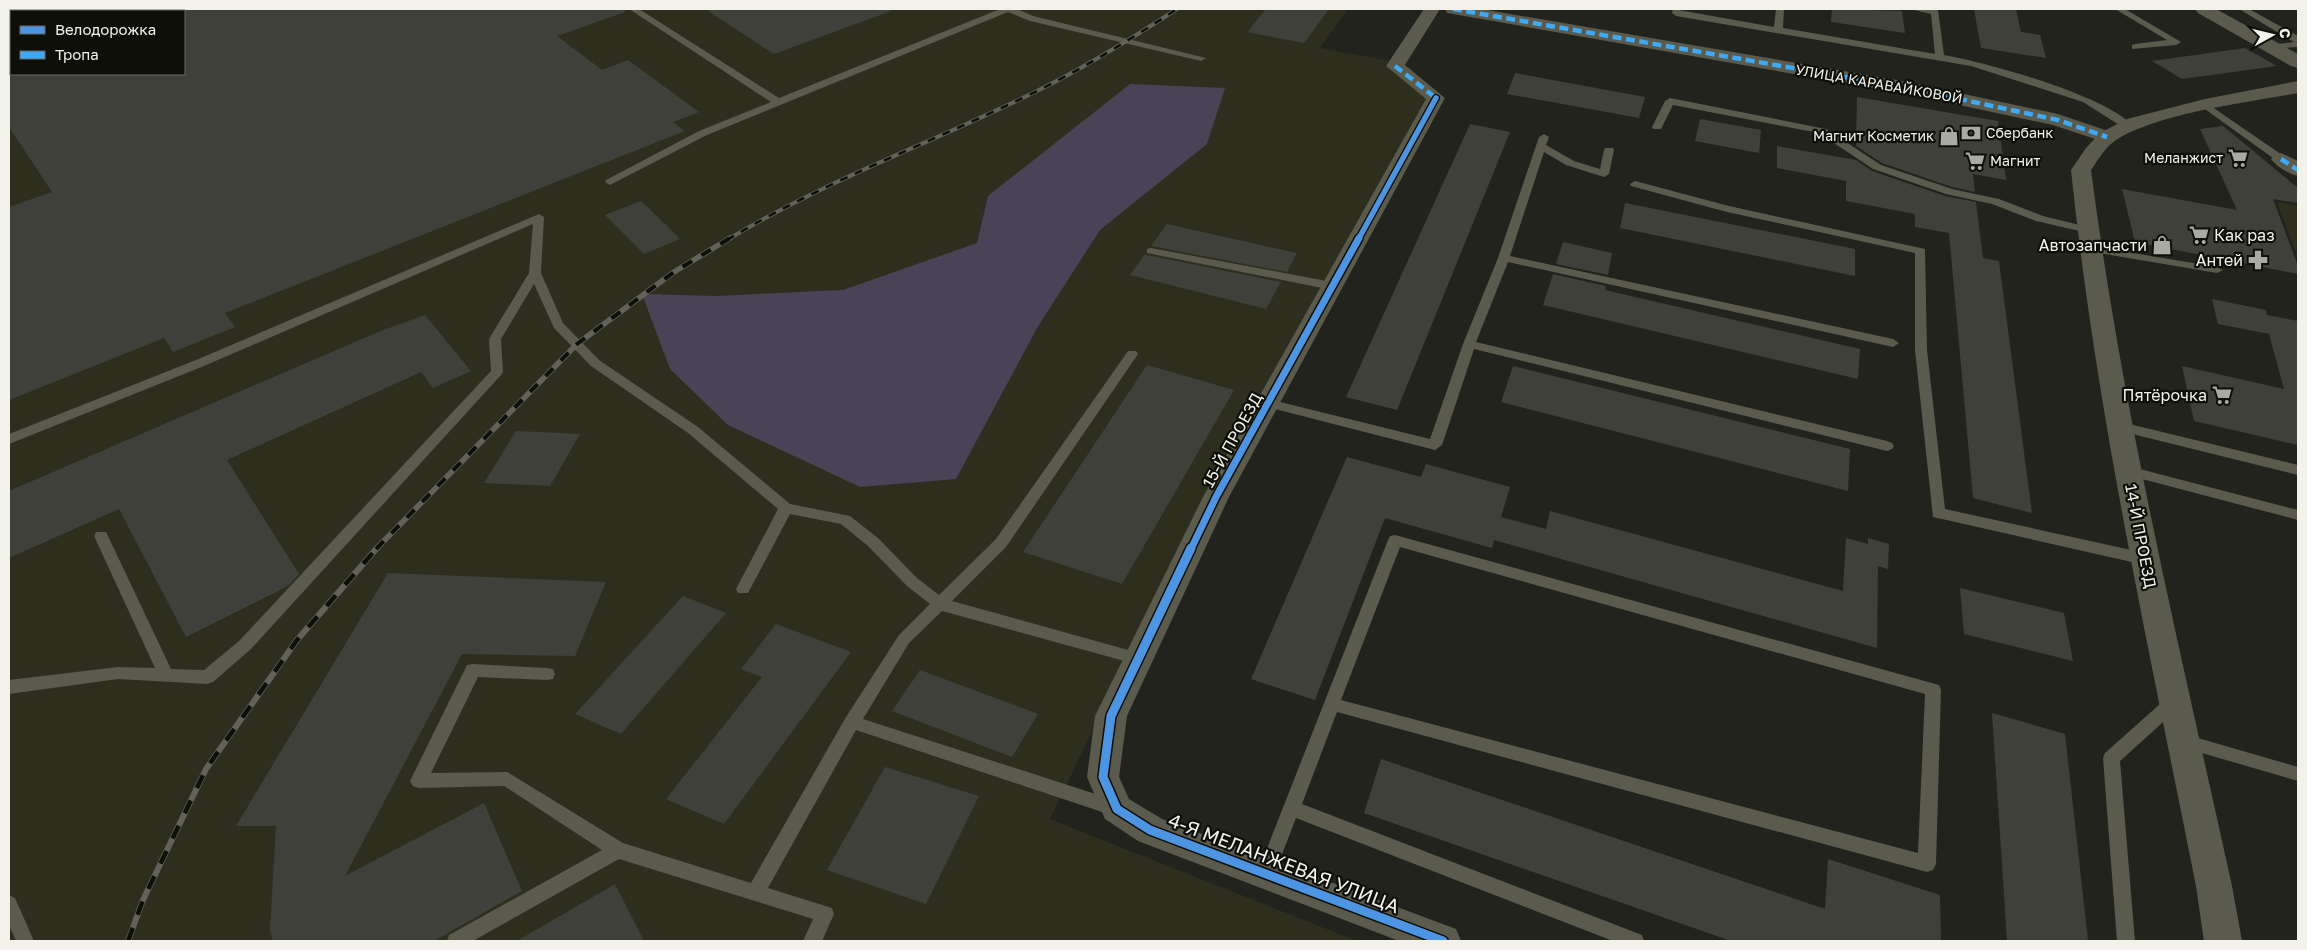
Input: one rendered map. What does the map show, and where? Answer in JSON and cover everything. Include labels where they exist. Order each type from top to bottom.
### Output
[{"type":"main road","points":[[2204,9],[2298,62]]},
{"type":"main road","points":[[2118,132],[2161,115],[2205,104],[2298,88]]},
{"type":"main road","name":"14-Й ПРОЕЗД","points":[[2118,132],[2093,152],[2081,170],[2090,240],[2128,471],[2214,886],[2223,941]]},
{"type":"street","name":"15-Й ПРОЕЗД","points":[[1117,809],[1103,777],[1111,716],[1216,496],[1436,98],[1396,66],[1432,9]]},
{"type":"street","name":"УЛИЦА КАРАВАЙКОВОЙ","points":[[1453,9],[1908,88],[2118,132]]},
{"type":"street","points":[[2281,159],[2298,170]]},
{"type":"street","name":"4-Я МЕЛАНЖЕВАЯ УЛИЦА","points":[[1117,809],[1150,830],[1443,941]]},
{"type":"lane","points":[[633,9],[778,102]]},
{"type":"lane","points":[[610,182],[703,133],[1009,9],[1030,18],[1201,58]]},
{"type":"lane","points":[[1676,9],[1676,13],[1973,63],[2086,100],[2118,132]]},
{"type":"lane","points":[[1778,30],[1780,9]]},
{"type":"lane","points":[[1914,9],[1935,12],[1940,57]]},
{"type":"lane","points":[[2119,9],[2124,9]]},
{"type":"lane","points":[[2119,9],[2176,42],[2135,47]]},
{"type":"lane","points":[[2243,9],[2298,40]]},
{"type":"lane","points":[[2272,47],[2298,44]]},
{"type":"lane","points":[[1657,127],[1670,101],[1822,132],[1877,166],[1950,192],[1995,201],[2090,240],[2217,270]]},
{"type":"lane","points":[[2205,104],[2281,159]]},
{"type":"lane","points":[[1268,403],[1435,445],[1469,344],[1504,258],[1542,142],[1570,163],[1604,174],[1609,150]]},
{"type":"lane","points":[[1636,184],[1727,209],[1921,251],[1921,350],[1938,513],[2145,559]]},
{"type":"lane","points":[[9,439],[200,362],[502,235],[539,217],[535,273],[495,339],[497,372],[245,645],[207,677],[118,673],[9,687]]},
{"type":"lane","points":[[1151,251],[1332,286]]},
{"type":"lane","points":[[1504,258],[1893,343]]},
{"type":"lane","points":[[535,273],[558,325],[595,363],[693,430],[786,508],[845,520],[873,542],[912,582],[940,604],[1138,659]]},
{"type":"lane","points":[[1469,344],[1887,446]]},
{"type":"lane","points":[[756,892],[852,722],[904,639],[1001,543],[1132,354]]},
{"type":"lane","points":[[2121,427],[2298,470]]},
{"type":"lane","points":[[2128,471],[2298,515]]},
{"type":"lane","points":[[743,589],[786,508]]},
{"type":"lane","points":[[101,536],[166,675]]},
{"type":"lane","points":[[1266,874],[1292,808],[1332,704],[1396,540],[1933,690],[1927,864],[1332,704]]},
{"type":"lane","points":[[547,674],[473,670],[419,781],[507,779],[618,850],[825,914],[812,941]]},
{"type":"lane","points":[[2126,941],[2111,758],[2176,700]]},
{"type":"lane","points":[[852,722],[1117,809]]},
{"type":"lane","points":[[2184,741],[2298,774]]},
{"type":"lane","points":[[1292,808],[1636,941]]},
{"type":"lane","points":[[456,941],[618,850]]},
{"type":"lane","points":[[9,904],[25,941]]},
{"type":"shaded area","points":[[9,9],[1348,9],[1320,48],[1390,61],[1387,67],[1427,98],[1205,495],[1050,819],[1357,941],[9,941]]},
{"type":"shaded area","points":[[1130,84],[1225,88],[1207,144],[1100,230],[1037,328],[956,479],[860,487],[728,425],[670,369],[642,294],[717,296],[843,290],[977,243],[988,196]]},
{"type":"shaded area","points":[[2277,202],[2298,206],[2298,258]]},
{"type":"building","points":[[624,9],[625,12],[557,36],[602,70],[628,60],[699,112],[673,122],[685,131],[225,313],[235,327],[173,352],[164,338],[9,400],[9,207],[52,192],[9,127],[9,74],[185,75],[184,10]]},
{"type":"building","points":[[705,9],[890,9],[891,11],[774,54]]},
{"type":"building","points":[[1266,9],[1329,9],[1304,43],[1247,32]]},
{"type":"building","points":[[1832,9],[1902,11],[1905,33],[1831,22]]},
{"type":"building","points":[[1974,9],[2016,9],[2021,32],[2040,35],[2046,58],[1981,48]]},
{"type":"building","points":[[2245,48],[2277,66],[2182,79],[2152,61]]},
{"type":"building","points":[[1515,73],[1645,97],[1639,118],[1507,94]]},
{"type":"building","points":[[1857,97],[1998,121],[2006,180],[1973,174],[1975,192],[1952,187],[1882,163],[1856,146]]},
{"type":"building","points":[[1700,119],[1761,130],[1759,153],[1695,141]]},
{"type":"building","points":[[1470,124],[1510,132],[1397,410],[1346,397]]},
{"type":"building","points":[[2223,126],[2298,188],[2298,203],[2273,199],[2298,266],[2298,274],[2135,242],[2122,189],[2237,210],[2200,129]]},
{"type":"building","points":[[1777,146],[1856,160],[1872,171],[1945,196],[1976,202],[1983,258],[1999,261],[2032,513],[1973,498],[1949,233],[1915,227],[1915,214],[1846,201],[1846,181],[1777,168]]},
{"type":"building","points":[[641,201],[680,239],[644,254],[605,215]]},
{"type":"building","points":[[1625,203],[1855,249],[1855,276],[1620,228]]},
{"type":"building","points":[[1167,224],[1297,253],[1287,272],[1151,246]]},
{"type":"building","points":[[1563,242],[1612,253],[1608,275],[1556,264]]},
{"type":"building","points":[[1145,254],[1281,282],[1266,309],[1130,275]]},
{"type":"building","points":[[1553,274],[1606,286],[1605,290],[1860,349],[1858,379],[1543,305]]},
{"type":"building","points":[[2212,299],[2266,310],[2267,315],[2298,321],[2298,445],[2194,421],[2182,366],[2284,389],[2269,334],[2218,324]]},
{"type":"building","points":[[425,315],[471,371],[433,388],[421,372],[227,460],[299,574],[288,586],[186,637],[119,509],[9,558],[9,491],[378,332]]},
{"type":"building","points":[[1147,365],[1234,390],[1122,584],[1023,552]]},
{"type":"building","points":[[1513,366],[1850,449],[1848,491],[1501,402]]},
{"type":"building","points":[[516,431],[580,434],[550,486],[484,483]]},
{"type":"building","points":[[1347,457],[1421,477],[1426,464],[1510,487],[1501,517],[1546,529],[1550,511],[1843,591],[1846,538],[1868,544],[1868,538],[1889,544],[1888,569],[1878,566],[1877,648],[1494,540],[1492,548],[1385,518],[1315,700],[1251,679]]},
{"type":"building","points":[[388,573],[606,582],[575,656],[462,654],[345,876],[484,803],[522,891],[434,941],[273,941],[270,930],[276,826],[236,826]]},
{"type":"building","points":[[1960,588],[2064,613],[2073,661],[1964,634]]},
{"type":"building","points":[[683,596],[726,613],[621,734],[575,714]]},
{"type":"building","points":[[776,624],[851,652],[724,824],[666,799],[762,677],[741,669]]},
{"type":"building","points":[[920,670],[1038,714],[1012,757],[892,711]]},
{"type":"building","points":[[1992,713],[2065,734],[2088,941],[2007,941]]},
{"type":"building","points":[[1381,759],[1825,909],[1828,859],[1940,895],[1941,941],[1731,941],[1364,813]]},
{"type":"building","points":[[885,767],[979,796],[926,904],[827,870]]},
{"type":"building","points":[[615,884],[644,941],[517,941]]},
{"type":"railway","points":[[727,240],[765,218],[841,180],[998,110],[1055,82],[1177,9]]},
{"type":"railway","points":[[376,549],[577,344],[674,272],[730,238]]},
{"type":"railway","points":[[128,941],[143,900],[206,769],[297,640],[377,548]]},
{"type":"marked path","points":[[1453,9],[1908,88],[2058,120],[2107,137]]},
{"type":"marked path","points":[[1395,66],[1436,98]]},
{"type":"marked path","points":[[2281,159],[2298,170]]},
{"type":"cycle path","points":[[1436,98],[1216,497],[1111,716],[1103,777],[1117,809],[1150,830],[1443,941]]},
{"type":"place","name":"Сбербанк","points":[[1971,133]]},
{"type":"place","name":"Магнит Косметик","points":[[1949,136]]},
{"type":"place","name":"Меланжист","points":[[2238,158]]},
{"type":"place","name":"Магнит","points":[[1975,161]]},
{"type":"place","name":"Как раз","points":[[2199,235]]},
{"type":"place","name":"Автозапчасти","points":[[2162,245]]},
{"type":"place","name":"Антей","points":[[2258,260]]},
{"type":"place","name":"Пятёрочка","points":[[2222,395]]}]
